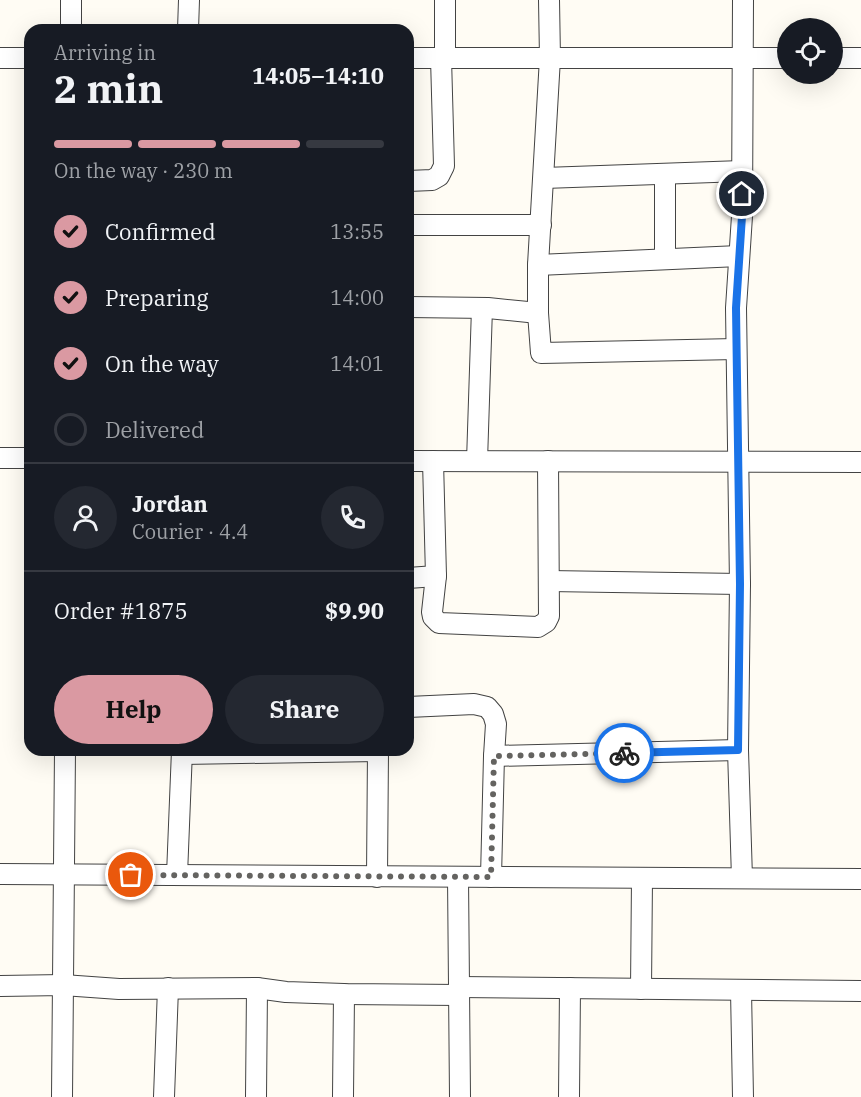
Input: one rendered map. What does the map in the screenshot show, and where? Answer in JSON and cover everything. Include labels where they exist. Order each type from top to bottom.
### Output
[{"type":"street","points":[[71,0],[71,24]]},
{"type":"street","points":[[188,24],[189,0]]},
{"type":"street","points":[[414,181],[432,180],[439,176],[444,166],[445,0]]},
{"type":"street","points":[[549,0],[550,58],[538,265],[541,353],[736,349]]},
{"type":"street","points":[[742,878],[738,750],[740,584],[736,308],[742,216],[743,0]]},
{"type":"street","points":[[0,58],[24,58]]},
{"type":"street","points":[[414,58],[777,58]]},
{"type":"street","points":[[843,58],[861,58]]},
{"type":"street","points":[[544,178],[742,171]]},
{"type":"street","points":[[664,259],[665,174]]},
{"type":"street","points":[[414,225],[541,225]]},
{"type":"street","points":[[538,265],[739,256]]},
{"type":"street","points":[[414,307],[482,308],[538,313]]},
{"type":"street","points":[[477,461],[482,308]]},
{"type":"street","points":[[0,458],[24,458]]},
{"type":"street","points":[[414,461],[861,462]]},
{"type":"street","points":[[434,461],[435,576],[432,612],[436,621],[442,624],[538,627],[546,622],[549,616],[548,461]]},
{"type":"street","points":[[414,578],[435,576]]},
{"type":"street","points":[[549,581],[740,584]]},
{"type":"street","points":[[414,707],[474,704],[487,707],[493,714],[496,724],[491,877]]},
{"type":"street","points":[[494,756],[738,750]]},
{"type":"street","points":[[62,1097],[65,756]]},
{"type":"street","points":[[177,875],[182,756]]},
{"type":"street","points":[[377,876],[378,756]]},
{"type":"street","points":[[0,874],[861,879]]},
{"type":"street","points":[[458,877],[460,1097]]},
{"type":"street","points":[[641,989],[642,878]]},
{"type":"street","points":[[0,986],[63,985],[119,989],[257,988],[286,992],[344,994],[570,988],[861,991]]},
{"type":"street","points":[[164,1097],[168,988]]},
{"type":"street","points":[[256,1097],[257,988]]},
{"type":"street","points":[[569,1097],[570,988]]},
{"type":"street","points":[[741,990],[743,1097]]},
{"type":"street","points":[[343,1097],[344,994]]},
{"type":"way so far","points":[[131,875],[491,877],[494,756],[624,753]]},
{"type":"route","points":[[624,753],[738,750],[740,584],[736,308],[742,194]]}]
